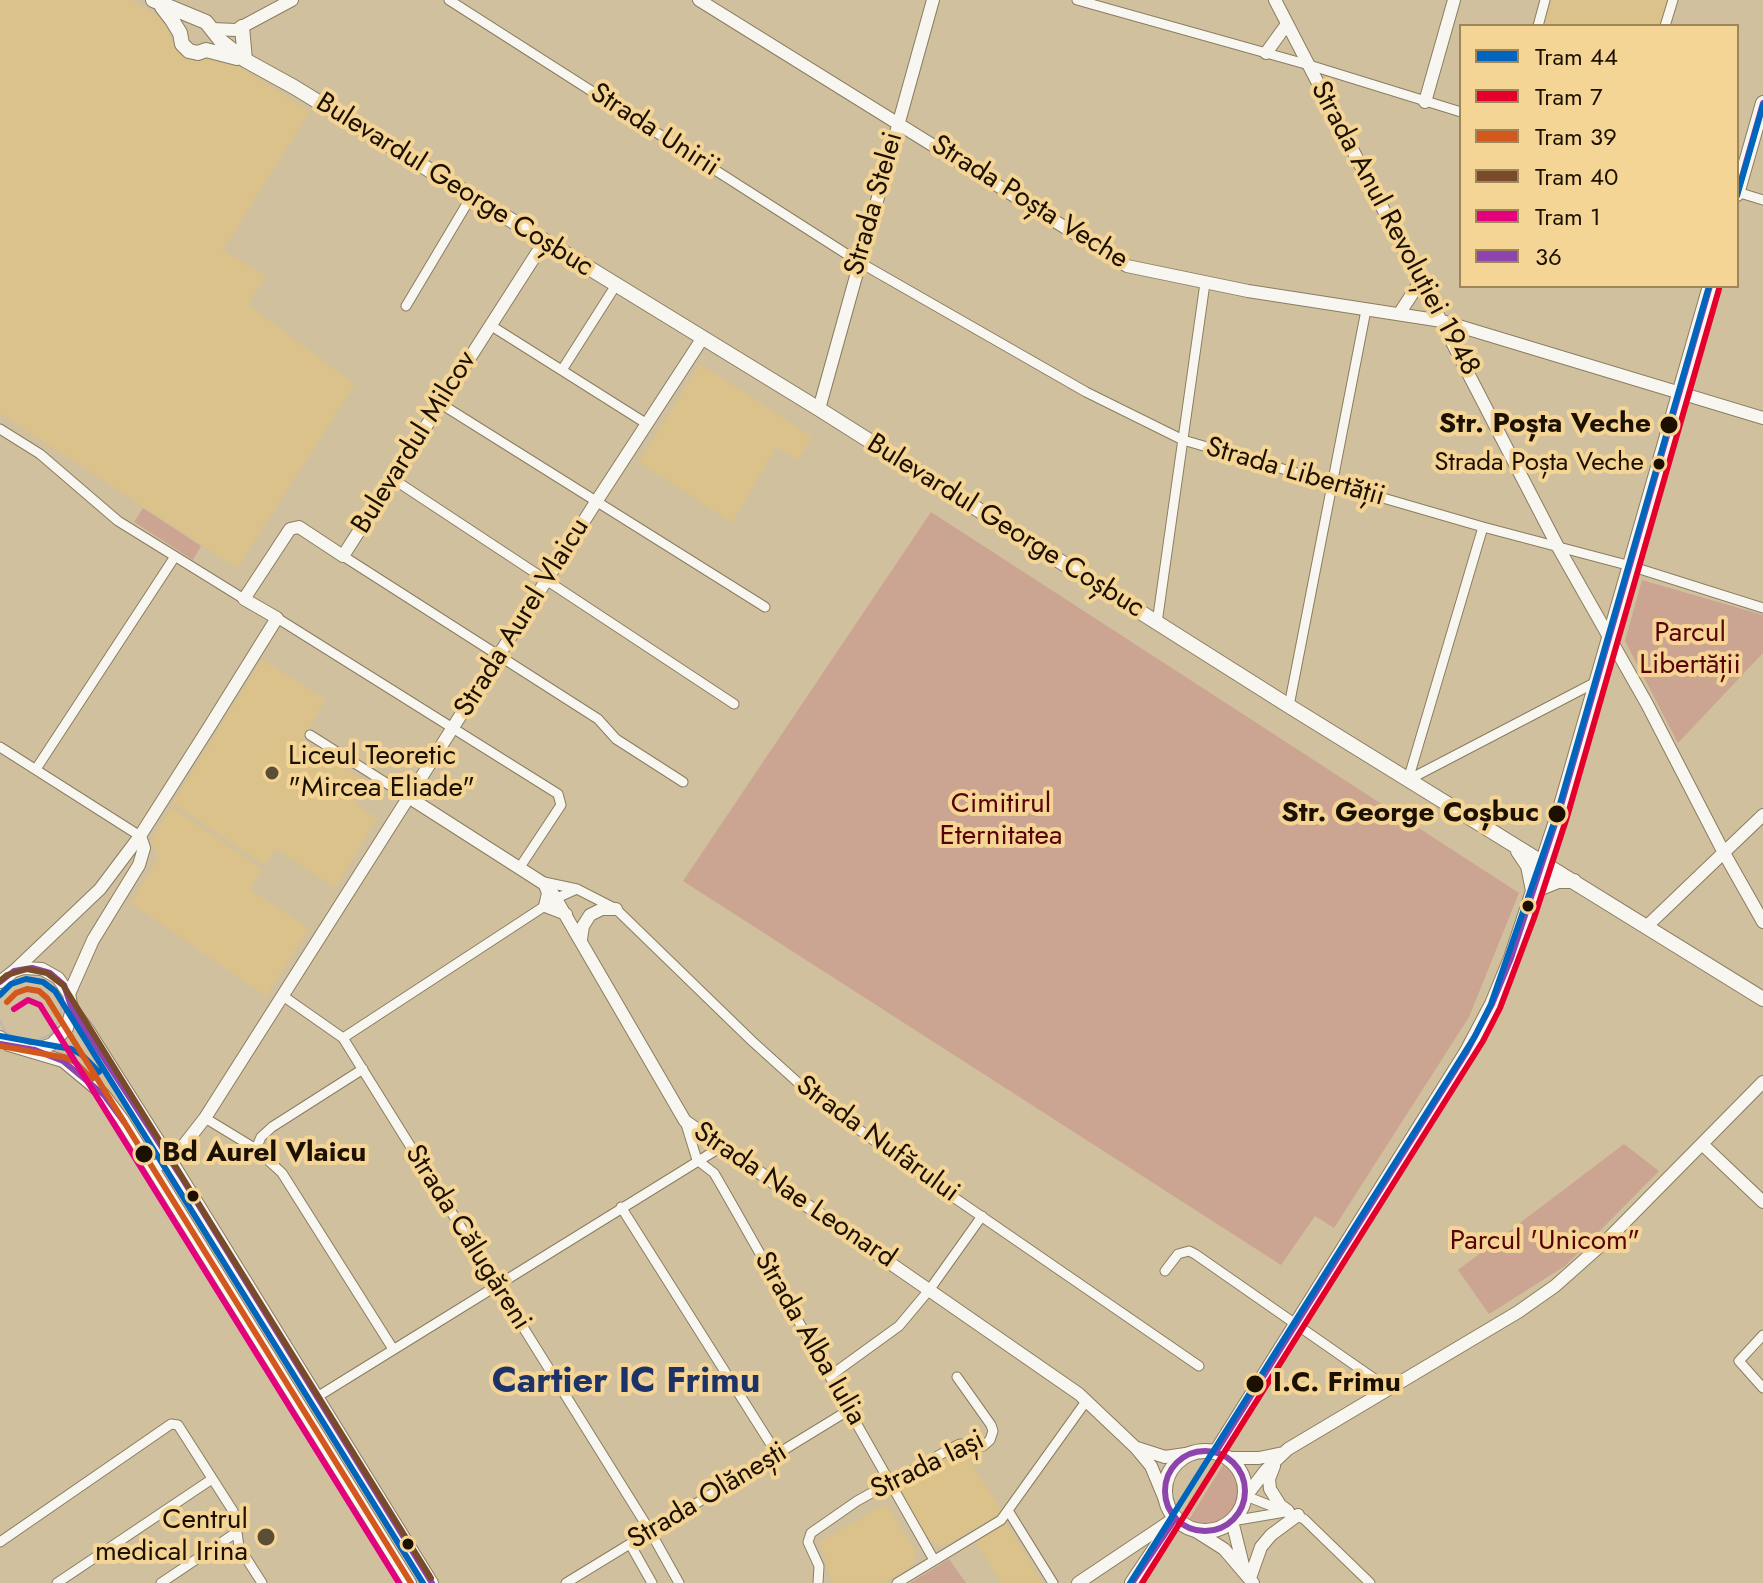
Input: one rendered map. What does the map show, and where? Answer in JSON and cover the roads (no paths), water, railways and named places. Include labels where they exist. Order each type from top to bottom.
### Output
[{"type":"main road","name":"Bulevardul George Coșbuc","points":[[156,2],[208,27],[245,60],[819,409],[1289,706],[1763,999]]},
{"type":"main road","name":"Bulevardul George Coșbuc","points":[[156,2],[180,33],[182,44],[189,51],[198,53],[206,50],[245,60]]},
{"type":"main road","points":[[180,33],[187,23],[208,27],[211,44],[206,50]]},
{"type":"main road","points":[[242,27],[245,60]]},
{"type":"main road","points":[[1739,186],[1763,103]]},
{"type":"main road","points":[[1222,1455],[1297,1324],[1476,1036],[1511,958],[1551,836],[1709,288]]},
{"type":"main road","points":[[1513,844],[1536,844],[1551,836]]},
{"type":"main road","points":[[1513,844],[1528,866],[1533,891]]},
{"type":"main road","points":[[1533,891],[1558,881],[1574,881]]},
{"type":"main road","points":[[1192,1453],[1222,1455],[1242,1475],[1246,1496],[1243,1506],[1232,1521],[1213,1531],[1194,1530],[1175,1519],[1166,1502],[1165,1490],[1173,1468],[1192,1453]]},
{"type":"main road","points":[[1132,1583],[1175,1519]]},
{"type":"street","points":[[208,27],[230,31],[292,0]]},
{"type":"street","name":"Strada Unirii","points":[[449,0],[859,262]]},
{"type":"street","name":"Strada Poșta Veche","points":[[699,0],[1127,266],[1205,283],[1442,321],[1763,418]]},
{"type":"street","name":"Strada Stelei","points":[[819,409],[933,0]]},
{"type":"street","points":[[1077,0],[1309,65],[1459,111]]},
{"type":"street","name":"Strada Anul Revoluției 1948","points":[[1275,0],[1558,547],[1609,635],[1763,922]]},
{"type":"street","points":[[1425,102],[1454,0]]},
{"type":"street","points":[[1539,24],[1545,0]]},
{"type":"street","points":[[1666,24],[1673,0]]},
{"type":"street","points":[[1266,53],[1287,24]]},
{"type":"street","points":[[1739,194],[1763,200]]},
{"type":"street","points":[[406,306],[471,197]]},
{"type":"street","name":"Bulevardul Milcov","points":[[244,599],[294,526],[343,556],[544,242]]},
{"type":"street","name":"Strada Libertății","points":[[859,262],[1086,392],[1183,440],[1333,485],[1628,566],[1763,608]]},
{"type":"street","points":[[1399,314],[1420,282]]},
{"type":"street","points":[[1157,623],[1205,283]]},
{"type":"street","points":[[562,370],[616,285]]},
{"type":"street","points":[[1289,706],[1366,310]]},
{"type":"street","points":[[490,325],[647,424]]},
{"type":"street","name":"Strada Aurel Vlaicu","points":[[153,1169],[180,1150],[205,1118],[702,339]]},
{"type":"street","points":[[441,404],[765,607]]},
{"type":"street","points":[[0,429],[40,454],[118,521],[174,558],[454,727],[561,797],[561,805],[520,867]]},
{"type":"street","points":[[393,479],[734,704]]},
{"type":"street","points":[[1408,780],[1483,527]]},
{"type":"street","points":[[343,556],[598,719],[616,739],[683,782]]},
{"type":"street","points":[[36,769],[174,558]]},
{"type":"street","points":[[0,982],[100,889],[140,836],[277,618]]},
{"type":"street","points":[[1408,780],[1596,682]]},
{"type":"street","points":[[310,735],[410,798]]},
{"type":"street","points":[[0,747],[140,836],[144,848],[139,865],[93,940],[69,994]]},
{"type":"street","name":"Strada Nae Leonard","points":[[410,798],[543,882],[557,898],[685,1121],[1087,1400],[1136,1448],[1157,1477],[1166,1502]]},
{"type":"street","points":[[1646,927],[1763,815]]},
{"type":"street","points":[[543,882],[548,893],[545,906]]},
{"type":"street","name":"Strada Nufărului","points":[[543,882],[577,889],[616,909],[815,1098],[1199,1366]]},
{"type":"street","points":[[343,1038],[557,898],[577,889]]},
{"type":"street","points":[[545,906],[567,915]]},
{"type":"street","points":[[581,939],[583,926],[590,915],[602,909],[616,909]]},
{"type":"street","points":[[3,1042],[63,1061],[104,1095],[413,1583],[430,1579],[169,1158],[72,1009],[69,994],[58,978],[42,969],[14,971]]},
{"type":"street","name":"Strada Călugăreni","points":[[283,996],[343,1038],[650,1531],[679,1583]]},
{"type":"street","points":[[35,1050],[61,1037],[72,1009]]},
{"type":"street","points":[[256,1149],[261,1137],[272,1127],[363,1069]]},
{"type":"street","points":[[1293,1513],[1246,1496],[1283,1453],[1518,1312],[1555,1286],[1609,1238],[1763,1082]]},
{"type":"street","points":[[205,1118],[256,1149],[282,1173],[393,1349]]},
{"type":"street","name":"Strada Alba Iulia","points":[[685,1121],[697,1160],[714,1173],[934,1560]]},
{"type":"street","points":[[1702,1144],[1763,1202]]},
{"type":"street","points":[[317,1397],[721,1147]]},
{"type":"street","points":[[621,1207],[777,1454]]},
{"type":"street","points":[[830,1376],[899,1326],[930,1289],[982,1216]]},
{"type":"street","points":[[1165,1271],[1178,1254],[1189,1251],[1389,1389]]},
{"type":"street","points":[[1763,1337],[1739,1361],[1763,1388]]},
{"type":"street","name":"Strada Iași","points":[[818,1583],[819,1566],[808,1542],[811,1533],[890,1481],[960,1444],[975,1447],[990,1440],[993,1435],[991,1425],[957,1377]]},
{"type":"street","points":[[897,1583],[1001,1520],[1087,1400]]},
{"type":"street","name":"Strada Olănești","points":[[566,1583],[849,1410]]},
{"type":"street","points":[[1,1540],[171,1424],[178,1425],[233,1511],[239,1547],[262,1583]]},
{"type":"street","points":[[1136,1448],[1165,1457],[1192,1453]]},
{"type":"street","points":[[1222,1455],[1259,1458],[1283,1453]]},
{"type":"street","points":[[1283,1453],[1272,1470],[1270,1489],[1274,1498],[1370,1583]]},
{"type":"street","points":[[57,1583],[212,1479]]},
{"type":"street","points":[[1009,1512],[1053,1583]]},
{"type":"street","points":[[1249,1577],[1232,1521],[1293,1513]]},
{"type":"street","points":[[1249,1577],[1261,1547],[1293,1513]]},
{"type":"street","points":[[1078,1583],[1175,1519]]},
{"type":"street","points":[[1194,1530],[1219,1545],[1249,1577]]},
{"type":"street","points":[[161,1583],[237,1532]]},
{"type":"street","points":[[630,1544],[652,1583]]},
{"type":"tram line","name":"44","points":[[1739,189],[1763,105]]},
{"type":"tram line","name":"44","points":[[1130,1583],[1475,1036],[1491,1004],[1557,814],[1708,288]]},
{"type":"tram line","name":"7","points":[[1142,1583],[1483,1041],[1500,1008],[1567,817],[1719,289]]},
{"type":"tram line","name":"40","points":[[0,981],[7,975],[27,969],[47,973],[63,985],[431,1578]]},
{"type":"tram line","name":"44","points":[[0,995],[11,984],[26,979],[43,982],[55,991],[423,1583]]},
{"type":"tram line","name":"39","points":[[7,1002],[16,993],[27,989],[39,991],[47,998],[411,1583]]},
{"type":"tram line","points":[[0,999],[2,994]]},
{"type":"tram line","name":"1","points":[[14,1009],[28,1000],[40,1005],[399,1583]]},
{"type":"tram line","points":[[34,1042],[55,1029],[61,1003]]},
{"type":"tram line","points":[[0,1021],[5,1031],[18,1040]]},
{"type":"tram line","name":"44","points":[[0,1036],[71,1049],[81,1054],[99,1072]]},
{"type":"tram line","name":"39","points":[[0,1046],[67,1058],[92,1079]]},
{"type":"place","name":"Str. Poșta Veche","points":[[1669,425]]},
{"type":"place","name":"Strada Poșta Veche","points":[[1659,464]]},
{"type":"place","name":"Liceul Teoretic \"Mircea Eliade\"","points":[[272,773]]},
{"type":"place","name":"Str. George Coșbuc","points":[[1557,814]]},
{"type":"place","name":"Bd Aurel Vlaicu","points":[[144,1154]]},
{"type":"place","name":"I.C. Frimu","points":[[1255,1384]]},
{"type":"place","name":"Centrul medical Irina","points":[[266,1537]]},
{"type":"district","name":"Cartier IC Frimu","points":[[626,1383]]},
{"type":"park label","name":"Parcul Libertății","points":[[1690,650]]},
{"type":"park label","name":"Cimitirul Eternitatea","points":[[1001,821]]},
{"type":"park label","name":"Parcul 'Unicom\"","points":[[1545,1242]]}]
